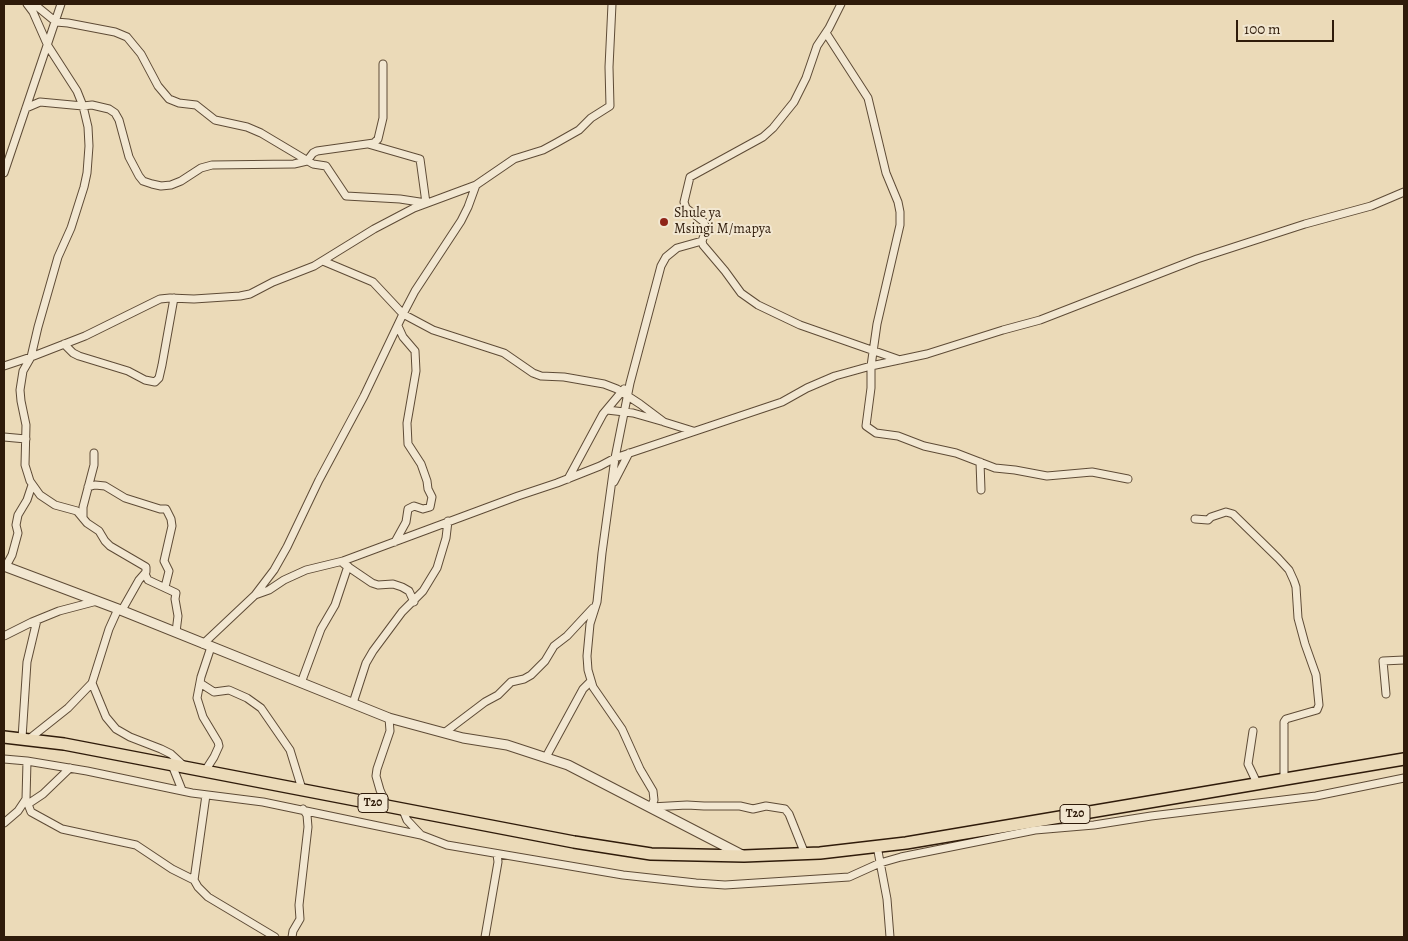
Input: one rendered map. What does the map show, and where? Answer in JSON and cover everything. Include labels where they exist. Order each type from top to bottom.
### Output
[{"type":"main road","name":"T20","points":[[4,737],[64,744],[574,842],[651,854],[744,856],[805,854],[925,840],[1404,759]]},
{"type":"street","points":[[26,739],[68,708],[92,683],[106,638],[120,609],[147,570],[144,564],[104,541],[99,531],[83,519],[77,511],[49,502],[32,485],[25,465],[26,425],[20,390],[23,372],[31,357],[62,244],[77,212],[87,173],[90,146],[88,127],[77,91],[48,46],[33,12],[27,4]]},
{"type":"street","points":[[34,4],[56,22],[115,32],[127,37],[142,54],[158,86],[170,99],[179,103],[196,105],[216,120],[232,123],[261,133],[306,161],[318,166],[326,166],[346,196],[400,199],[426,203]]},
{"type":"street","points":[[4,172],[61,4]]},
{"type":"street","points":[[4,366],[85,336],[160,300],[250,294],[273,282],[314,266],[374,229],[426,203],[476,185],[514,159],[544,150],[578,130],[591,118],[609,109],[612,4]]},
{"type":"street","points":[[841,4],[817,46],[806,78],[794,102],[773,128],[763,137],[689,178],[684,202],[686,208],[705,224],[706,230],[702,241],[703,246],[725,270],[738,290],[758,305],[800,325],[900,360]]},
{"type":"street","points":[[826,33],[868,98],[886,173],[900,212],[900,225],[879,314],[871,366],[871,388],[865,423],[869,430],[876,433],[898,436],[924,446],[956,454],[997,468],[1047,476],[1092,472],[1128,479]]},
{"type":"street","points":[[26,108],[40,102],[83,106],[92,105],[109,109],[115,113],[133,168],[143,181],[162,186],[171,185],[201,168],[212,165],[284,164],[306,161],[317,151],[368,144],[376,141],[382,124],[383,64]]},
{"type":"street","points":[[368,144],[420,159],[426,203]]},
{"type":"street","points":[[205,771],[219,746],[200,710],[197,698],[207,645],[255,595],[274,570],[310,497],[360,405],[403,314],[424,277],[462,221],[476,185]]},
{"type":"street","points":[[255,595],[269,590],[284,580],[306,570],[340,562],[568,479],[615,458],[782,402],[817,383],[871,366],[928,354],[1040,320],[1197,258],[1305,224],[1371,206],[1404,192]]},
{"type":"street","points":[[568,479],[607,410],[625,393],[630,383],[664,261],[677,248],[702,241]]},
{"type":"street","points":[[322,260],[373,282],[403,314],[433,330],[504,353],[533,373],[541,376],[564,377],[604,384],[625,393],[664,422]]},
{"type":"street","points":[[64,344],[79,356],[128,371],[145,380],[155,382],[159,378],[162,365],[174,298]]},
{"type":"street","points":[[395,542],[406,522],[408,509],[414,506],[423,509],[430,507],[432,497],[421,464],[408,444],[407,423],[416,371],[415,351],[403,337],[398,326]]},
{"type":"street","points":[[625,393],[624,412],[615,458],[602,553],[597,602],[590,624],[587,656],[590,682],[624,731],[640,769],[654,794],[651,807]]},
{"type":"street","points":[[607,410],[624,412],[664,422],[694,432]]},
{"type":"street","points":[[4,437],[26,439]]},
{"type":"street","points":[[83,519],[83,507],[94,465],[94,453]]},
{"type":"street","points":[[611,489],[629,453]]},
{"type":"street","points":[[980,462],[981,490]]},
{"type":"street","points":[[32,485],[18,515],[16,525],[18,533],[12,555],[5,566],[120,609],[389,718],[463,738],[507,745],[568,765],[744,856]]},
{"type":"street","points":[[88,487],[95,485],[105,486],[125,498],[160,509],[166,509],[172,526],[164,561],[169,571],[165,588]]},
{"type":"street","points":[[1195,519],[1208,520],[1224,513],[1233,514],[1284,565],[1296,585],[1298,615],[1316,675],[1319,704],[1317,710],[1289,718],[1284,722],[1284,778]]},
{"type":"street","points":[[353,703],[363,670],[373,651],[402,612],[423,591],[437,568],[446,538],[448,522]]},
{"type":"street","points":[[340,562],[372,584],[393,584],[402,587],[409,591],[414,602]]},
{"type":"street","points":[[301,683],[321,629],[335,605],[348,566]]},
{"type":"street","points":[[145,574],[148,580],[174,591],[176,594],[178,616],[176,632]]},
{"type":"street","points":[[4,636],[37,620],[73,607],[97,601]]},
{"type":"street","points":[[444,733],[485,702],[498,695],[511,682],[531,675],[545,662],[554,646],[583,620],[597,602]]},
{"type":"street","points":[[26,739],[23,712],[27,680],[26,670],[37,620]]},
{"type":"street","points":[[1386,694],[1383,661],[1404,660]]},
{"type":"street","points":[[546,757],[583,689],[590,682]]},
{"type":"street","points":[[92,683],[106,717],[116,730],[161,748],[171,754],[185,767]]},
{"type":"street","points":[[200,683],[215,692],[232,691],[247,698],[261,708],[290,750],[302,789]]},
{"type":"street","points":[[388,806],[376,776],[390,731],[389,718]]},
{"type":"street","points":[[1253,731],[1248,766],[1257,783]]},
{"type":"street","points":[[4,760],[27,761],[206,795],[263,802],[421,835],[447,845],[497,854],[623,875],[725,885],[849,878],[880,863],[1035,830],[1094,825],[1151,816],[1316,796],[1404,778]]},
{"type":"street","points":[[27,761],[27,802],[31,812],[62,828],[136,845],[172,869],[194,880],[208,897],[275,937]]},
{"type":"street","points":[[172,765],[182,790]]},
{"type":"street","points":[[4,823],[27,802],[44,794],[70,768]]},
{"type":"street","points":[[194,880],[206,795]]},
{"type":"street","points":[[651,807],[687,804],[740,806],[753,809],[766,806],[785,809],[790,814],[805,854]]},
{"type":"street","points":[[402,808],[407,820],[421,835]]},
{"type":"street","points":[[292,937],[300,918],[299,905],[308,827],[307,815],[303,810]]},
{"type":"street","points":[[877,846],[887,900],[890,937]]},
{"type":"street","points":[[485,937],[498,862],[497,854]]},
{"type":"place","name":"Shule ya Msingi M/mapya","points":[[664,222]]}]
